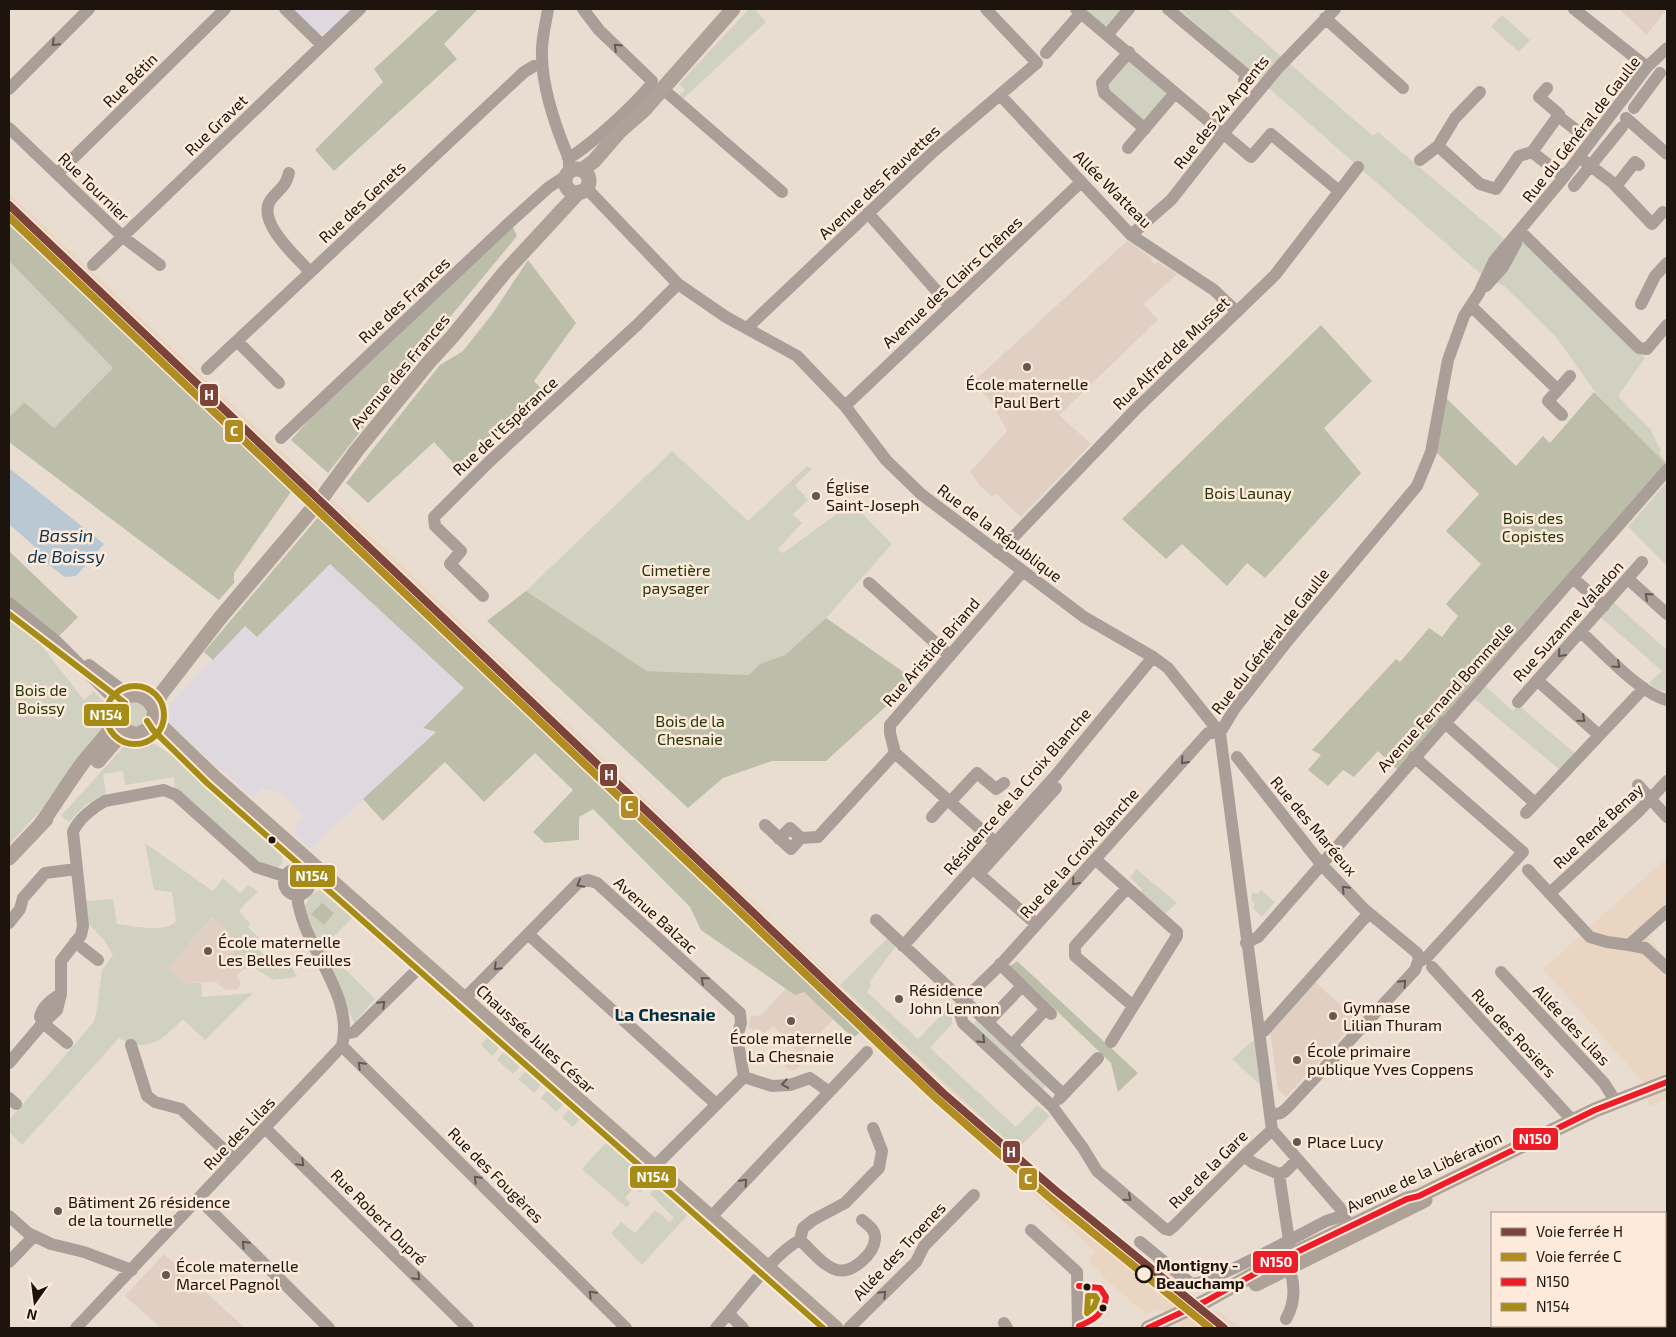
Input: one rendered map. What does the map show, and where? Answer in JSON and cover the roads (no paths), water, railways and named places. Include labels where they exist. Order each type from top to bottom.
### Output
[{"type":"main road","name":"Avenue des Frances","points":[[220,618],[324,495],[357,450],[505,272],[576,178],[637,124],[658,85],[733,9]]},
{"type":"main road","points":[[40,825],[116,713],[122,700],[137,696],[220,618]]},
{"type":"main road","points":[[116,713],[120,728],[128,734],[137,735],[146,732],[152,725],[161,694],[220,618]]},
{"type":"main road","points":[[137,696],[154,713]]},
{"type":"main road","name":"Chaussée Jules César","points":[[154,713],[159,724],[213,776],[836,1328]]},
{"type":"main road","name":"Chaussée Jules César","points":[[146,732],[158,737],[213,776]]},
{"type":"main road","points":[[9,858],[67,798],[112,744],[128,734]]},
{"type":"main road","name":"Avenue de la Libération","points":[[1171,1320],[1202,1306],[1289,1255],[1348,1226],[1407,1199],[1419,1196],[1573,1121],[1667,1082]]},
{"type":"main road","name":"Avenue de la Libération","points":[[1348,1226],[1416,1206],[1442,1189],[1589,1118],[1667,1091]]},
{"type":"main road","points":[[1148,1328],[1171,1320]]},
{"type":"main road","points":[[1156,1328],[1171,1320]]},
{"type":"street","points":[[9,88],[89,9]]},
{"type":"street","name":"Rue Bétin","points":[[57,174],[225,9]]},
{"type":"street","points":[[285,9],[322,46]]},
{"type":"street","name":"Rue Gravet","points":[[93,265],[360,9]]},
{"type":"street","name":"Rue de la République","points":[[548,9],[542,64],[553,115],[576,178],[678,284],[707,306],[797,356],[845,406],[876,449],[907,482],[1084,618],[1153,657],[1181,681],[1220,733]]},
{"type":"street","points":[[582,9],[596,26],[658,85],[782,192]]},
{"type":"street","points":[[986,9],[1041,58]]},
{"type":"street","points":[[1108,34],[1129,9]]},
{"type":"street","points":[[1168,9],[1248,76],[1244,80]]},
{"type":"street","name":"Rue des 24 Arpents","points":[[1131,235],[1171,200],[1279,67],[1335,9]]},
{"type":"street","points":[[1574,9],[1656,71],[1627,118],[1574,186]]},
{"type":"street","points":[[1079,11],[1251,157],[1271,134],[1339,191]]},
{"type":"street","name":"Avenue des Fauvettes","points":[[747,328],[933,152],[1041,58],[1079,11]]},
{"type":"street","points":[[1325,18],[1403,88]]},
{"type":"street","name":"Rue du Général de Gaulle","points":[[1272,1130],[1220,733],[1235,708],[1285,644],[1417,486],[1431,452],[1448,360],[1464,316],[1479,293],[1503,267],[1521,232],[1579,157],[1656,71],[1667,48]]},
{"type":"street","points":[[1128,52],[1102,84],[1104,93],[1145,129]]},
{"type":"street","name":"Rue des Genets","points":[[207,369],[524,72],[542,64]]},
{"type":"street","name":"Avenue des Frances","points":[[576,178],[636,103],[649,89],[658,85]]},
{"type":"street","points":[[1438,146],[1480,184],[1496,188],[1519,156],[1532,152],[1560,114],[1539,97],[1547,88]]},
{"type":"street","points":[[1420,160],[1438,146],[1456,118],[1480,92]]},
{"type":"street","points":[[1128,148],[1175,93]]},
{"type":"street","name":"Allée Watteau","points":[[1000,95],[1131,235],[1214,290],[1237,312]]},
{"type":"street","points":[[1558,116],[1580,133],[1587,125]]},
{"type":"street","points":[[1627,118],[1667,154]]},
{"type":"street","name":"Rue Tournier","points":[[9,128],[123,237],[160,265]]},
{"type":"street","points":[[1532,152],[1564,178]]},
{"type":"street","points":[[1579,157],[1616,186],[1652,224],[1663,212]]},
{"type":"street","points":[[1616,186],[1636,162],[1639,164]]},
{"type":"street","name":"Rue Alfred de Musset","points":[[998,553],[1136,410],[1275,275],[1358,167]]},
{"type":"street","points":[[289,172],[286,185],[270,201],[268,206],[270,224],[277,236],[310,272]]},
{"type":"street","name":"Rue des Frances","points":[[281,438],[549,187],[576,178]]},
{"type":"street","name":"Avenue des Clairs Chênes","points":[[845,406],[1081,182]]},
{"type":"street","points":[[868,213],[950,306]]},
{"type":"street","points":[[1521,232],[1639,348],[1647,349],[1667,325]]},
{"type":"street","points":[[1641,304],[1655,276],[1667,263]]},
{"type":"street","name":"Rue de l'Espérance","points":[[483,596],[450,564],[461,551],[435,526],[434,516],[489,462],[637,326],[678,284]]},
{"type":"street","points":[[1470,306],[1558,390]]},
{"type":"street","points":[[237,340],[279,383]]},
{"type":"street","points":[[1562,415],[1548,401],[1570,376]]},
{"type":"street","name":"Avenue Fernand Bommelle","points":[[1246,943],[1258,937],[1444,722],[1574,579],[1667,470]]},
{"type":"street","name":"Rue Suzanne Valadon","points":[[1518,702],[1642,562]]},
{"type":"street","name":"Rue Aristide Briand","points":[[895,753],[890,733],[892,721],[1023,571]]},
{"type":"street","points":[[1574,579],[1604,606]]},
{"type":"street","points":[[1628,579],[1667,614]]},
{"type":"street","points":[[869,583],[950,656]]},
{"type":"street","points":[[9,603],[56,642],[111,696],[116,713]]},
{"type":"street","points":[[1581,632],[1644,688],[1656,697],[1667,700]]},
{"type":"street","points":[[56,642],[137,696]]},
{"type":"street","name":"Résidence de la Croix Blanche","points":[[904,946],[1056,775],[1153,657]]},
{"type":"street","points":[[1538,680],[1599,734]]},
{"type":"street","points":[[1526,813],[1644,688]]},
{"type":"street","points":[[1444,722],[1535,802]]},
{"type":"street","name":"Rue de la Croix Blanche","points":[[963,1000],[1000,964],[1208,733],[1220,733]]},
{"type":"street","points":[[765,825],[779,839],[790,828],[801,838],[818,837],[895,753],[995,842]]},
{"type":"street","name":"Rue des Maréeux","points":[[1237,757],[1321,864],[1369,913],[1417,953],[1419,962]]},
{"type":"street","points":[[1270,1115],[1281,1113],[1287,1108],[1522,852],[1414,757]]},
{"type":"street","points":[[932,816],[977,773],[996,790],[1004,783]]},
{"type":"street","name":"Rue René Benay","points":[[1550,893],[1651,800],[1667,781]]},
{"type":"street","points":[[1638,785],[1667,818]]},
{"type":"street","points":[[1036,924],[979,874],[1056,788]]},
{"type":"street","points":[[66,1043],[43,1023],[40,1018],[42,1010],[52,999],[61,994],[61,961],[81,935],[83,926],[72,836],[77,825],[97,805],[105,801],[164,790],[176,795],[256,867],[289,873],[306,872],[310,885]]},
{"type":"street","points":[[292,845],[289,873],[284,888],[289,893],[297,896],[306,891],[310,885],[330,880]]},
{"type":"street","points":[[1095,859],[1177,932],[1177,936],[1111,1042]]},
{"type":"street","points":[[9,923],[20,909],[23,898],[45,873],[76,869]]},
{"type":"street","points":[[1528,870],[1590,937],[1607,942],[1645,948],[1667,968]]},
{"type":"street","name":"Avenue Balzac","points":[[464,999],[578,884],[588,880],[597,883],[740,1013],[741,1023],[737,1037],[744,1077]]},
{"type":"street","points":[[1127,888],[1075,946],[1074,951],[1075,956],[1133,1006]]},
{"type":"street","points":[[297,896],[300,918],[345,1014],[344,1040]]},
{"type":"street","points":[[1629,945],[1667,911]]},
{"type":"street","points":[[1259,1031],[1264,1031],[1369,913]]},
{"type":"street","points":[[876,920],[1064,1094]]},
{"type":"street","points":[[529,935],[716,1104]]},
{"type":"street","points":[[75,942],[98,960]]},
{"type":"street","name":"Rue des Lilas","points":[[76,1328],[266,1129],[344,1040],[423,964]]},
{"type":"street","points":[[1000,964],[1048,1011],[1012,1046]]},
{"type":"street","name":"Rue des Rosiers","points":[[1432,967],[1573,1121]]},
{"type":"street","name":"Allée des Lilas","points":[[1501,972],[1591,1069],[1616,1102]]},
{"type":"street","points":[[988,1022],[1022,986]]},
{"type":"street","points":[[963,1000],[959,1011],[963,1023],[1052,1106],[1098,1058]]},
{"type":"street","points":[[9,1063],[43,1023]]},
{"type":"street","name":"Rue des Fougères","points":[[344,1040],[626,1328]]},
{"type":"street","points":[[131,1046],[146,1096],[155,1102],[181,1109],[235,1160]]},
{"type":"street","points":[[711,1217],[868,1052]]},
{"type":"street","points":[[654,1167],[744,1077],[772,1086],[790,1085],[810,1078],[828,1092]]},
{"type":"street","name":"Rue de la Gare","points":[[1052,1106],[1097,1171],[1162,1228],[1168,1230],[1272,1130]]},
{"type":"street","points":[[716,1328],[769,1268],[792,1245],[800,1240],[804,1228],[813,1220],[845,1203],[879,1168],[882,1151],[873,1128]]},
{"type":"street","name":"Rue Robert Dupré","points":[[266,1129],[468,1328]]},
{"type":"street","points":[[1272,1130],[1340,1208],[1348,1226]]},
{"type":"street","points":[[1244,1156],[1253,1163],[1279,1174],[1285,1172],[1297,1160]]},
{"type":"street","points":[[1279,1174],[1294,1302],[1286,1319]]},
{"type":"street","name":"Allée des Troenes","points":[[849,1328],[916,1262],[924,1246],[974,1195]]},
{"type":"street","points":[[199,1199],[330,1328]]},
{"type":"street","points":[[9,1216],[34,1236],[51,1244],[84,1252],[132,1270]]},
{"type":"street","points":[[800,1240],[828,1265],[837,1270],[847,1270],[855,1266],[870,1252],[875,1238],[873,1230],[862,1220]]},
{"type":"street","points":[[1031,1230],[1077,1272],[1078,1328]]},
{"type":"street","points":[[9,1262],[34,1236]]},
{"type":"street","points":[[1140,1242],[1194,1284],[1226,1272],[1289,1255]]},
{"type":"street","points":[[728,1314],[743,1328]]},
{"type":"water","name":"Bassin de Boissy","points":[[9,468],[104,544],[76,576],[65,577],[41,559],[41,552],[9,524]]},
{"type":"rail line","name":"H","points":[[9,205],[943,1093],[1055,1190],[1224,1328]]},
{"type":"rail line","name":"C","points":[[9,217],[937,1099],[1049,1197],[1210,1328]]},
{"type":"place","name":"École maternelle Paul Bert","points":[[1027,367]]},
{"type":"place","name":"Église Saint-Joseph","points":[[816,496]]},
{"type":"place","name":"École maternelle Les Belles Feuilles","points":[[208,951]]},
{"type":"place","name":"Résidence John Lennon","points":[[899,999]]},
{"type":"place","name":"Gymnase Lilian Thuram","points":[[1333,1016]]},
{"type":"place","name":"École maternelle La Chesnaie","points":[[791,1021]]},
{"type":"place","name":"École primaire publique Yves Coppens","points":[[1297,1060]]},
{"type":"place","name":"Place Lucy","points":[[1297,1142]]},
{"type":"place","name":"Bâtiment 26 résidence de la tournelle","points":[[58,1211]]},
{"type":"place","name":"Montigny - Beauchamp","points":[[1144,1274]]},
{"type":"place","name":"École maternelle Marcel Pagnol","points":[[166,1275]]},
{"type":"district","name":"La Chesnaie","points":[[665,1015]]},
{"type":"park label","name":"Bois Launay","points":[[1248,493]]},
{"type":"park label","name":"Bois des Copistes","points":[[1533,527]]},
{"type":"park label","name":"Cimetière paysager","points":[[676,579]]},
{"type":"park label","name":"Bois de Boissy","points":[[41,699]]},
{"type":"park label","name":"Bois de la Chesnaie","points":[[690,730]]}]
